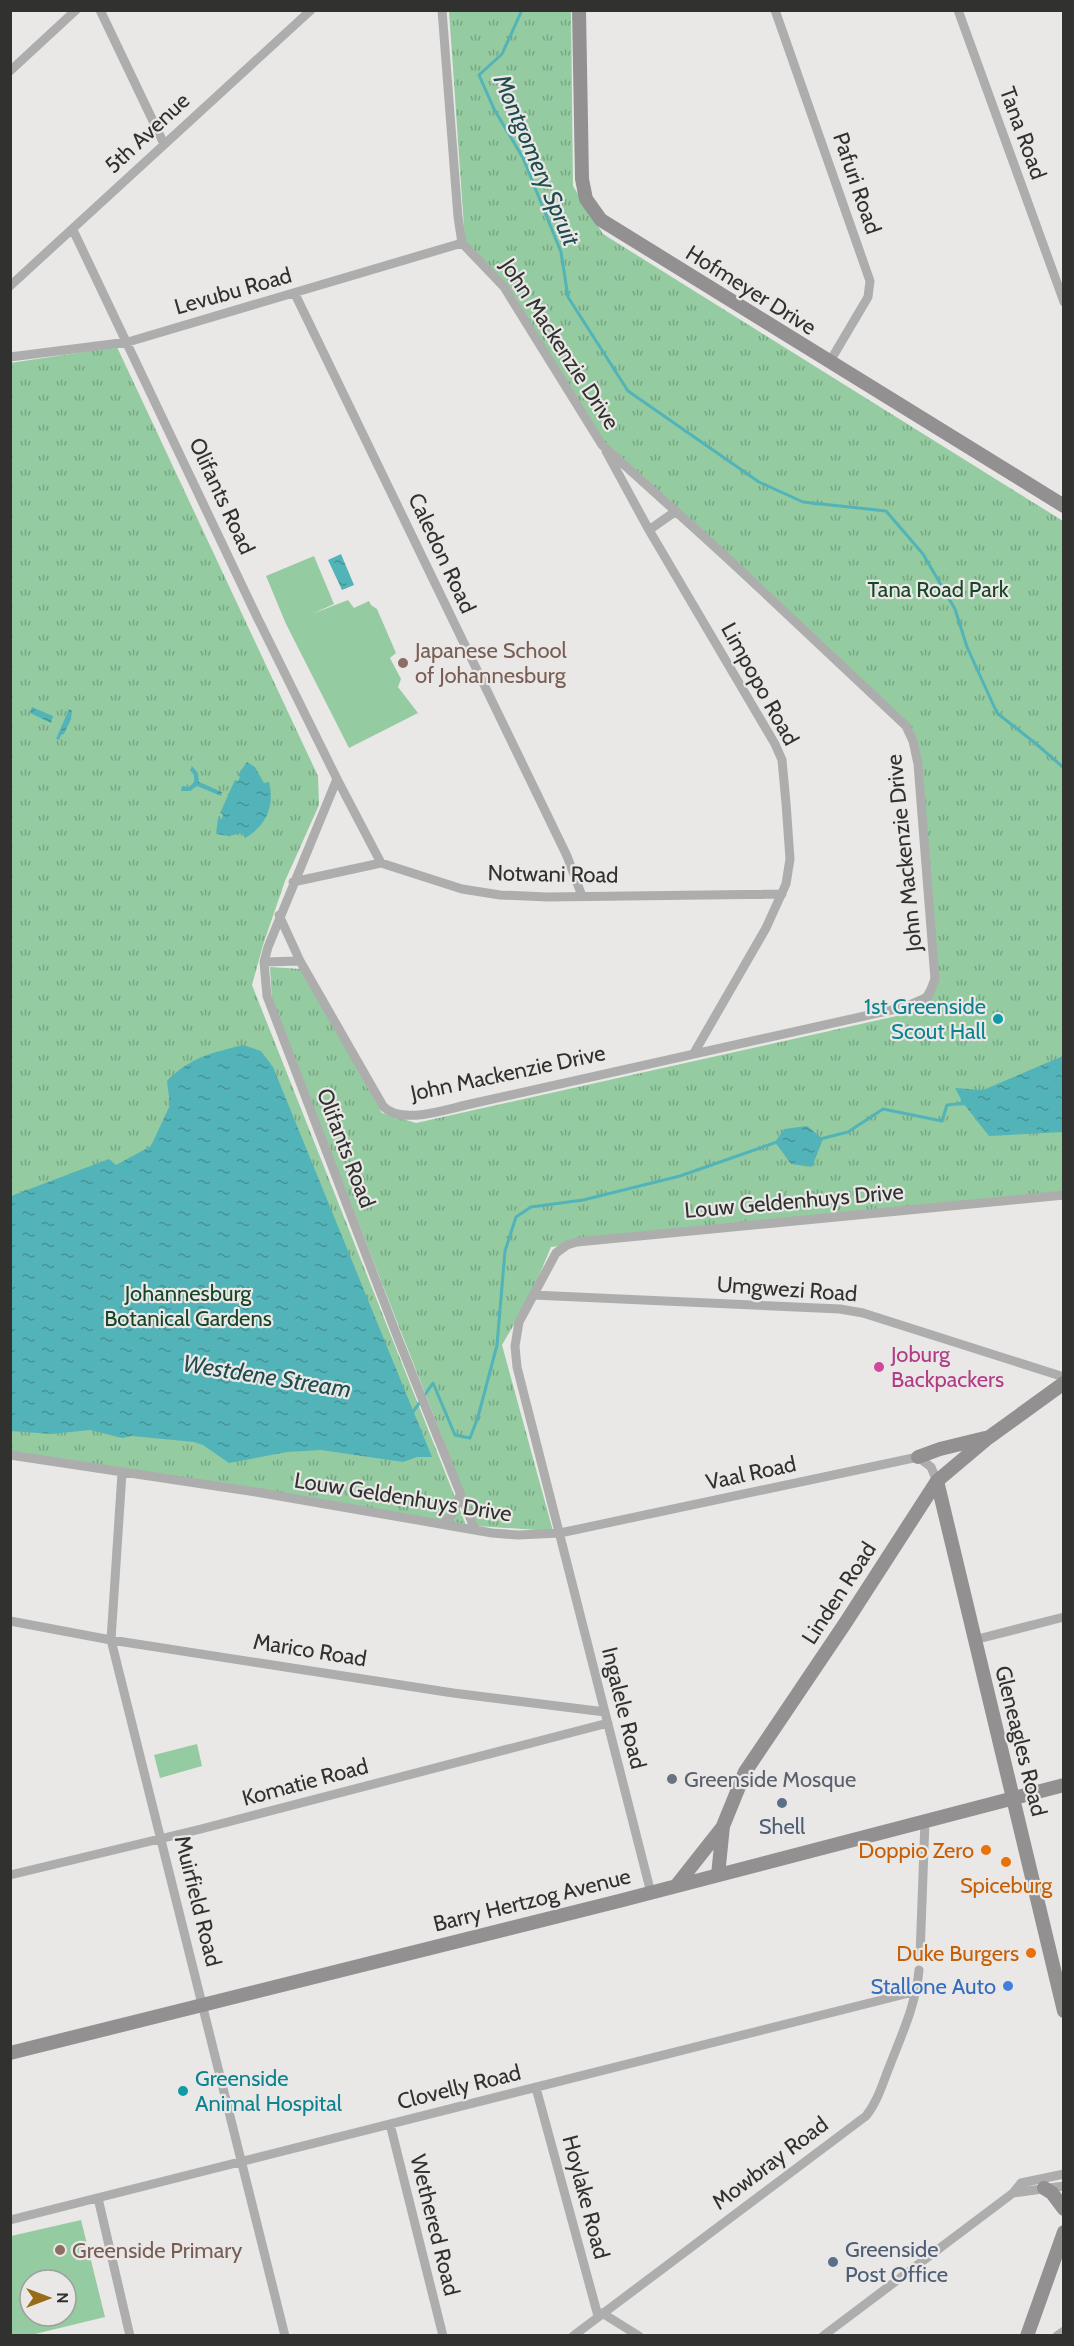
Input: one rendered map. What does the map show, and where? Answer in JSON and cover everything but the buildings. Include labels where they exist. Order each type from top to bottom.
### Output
[{"type":"main road","name":"Hofmeyer Drive","points":[[579,10],[582,178],[583,191],[590,207],[610,227],[1064,506]]},
{"type":"main road","name":"Linden Road","points":[[718,1875],[723,1826],[745,1772],[937,1481],[988,1438],[1064,1383]]},
{"type":"main road","points":[[918,1457],[931,1451],[988,1438]]},
{"type":"main road","name":"Gleneagles Road","points":[[937,1481],[1064,2011]]},
{"type":"main road","name":"Barry Hertzog Avenue","points":[[10,2053],[651,1893],[1064,1785]]},
{"type":"main road","points":[[676,1886],[723,1826]]},
{"type":"main road","points":[[1044,2188],[1052,2193],[1064,2209]]},
{"type":"main road","points":[[1028,2334],[1063,2233]]},
{"type":"street","points":[[10,71],[76,10]]},
{"type":"street","points":[[100,10],[164,144]]},
{"type":"street","name":"5th Avenue","points":[[10,286],[311,10]]},
{"type":"street","points":[[442,10],[457,206],[462,243]]},
{"type":"street","name":"Pafuri Road","points":[[775,10],[870,281],[868,297],[830,363]]},
{"type":"street","name":"Tana Road","points":[[958,10],[1064,302]]},
{"type":"street","name":"Olifants Road","points":[[73,230],[257,617],[381,862]]},
{"type":"street","name":"Levubu Road","points":[[10,357],[128,342],[462,243]]},
{"type":"street","name":"John Mackenzie Drive","points":[[279,915],[300,961],[384,1106],[387,1110],[397,1114],[424,1114],[905,1007],[920,1002],[930,995],[935,979],[920,774],[915,748],[906,726],[602,445],[504,287],[462,243]]},
{"type":"street","name":"Caledon Road","points":[[295,294],[567,855],[582,896]]},
{"type":"street","name":"Limpopo Road","points":[[602,445],[779,753],[783,769],[790,859],[786,884],[766,928],[694,1053]]},
{"type":"street","points":[[649,530],[676,511]]},
{"type":"street","name":"Olifants Road","points":[[337,778],[279,915],[264,962],[264,980],[271,1009],[475,1530]]},
{"type":"street","points":[[293,882],[381,862]]},
{"type":"street","name":"Notwani Road","points":[[381,862],[480,893],[548,897],[782,894]]},
{"type":"street","points":[[264,962],[300,961]]},
{"type":"street","name":"Louw Geldenhuys Drive","points":[[10,1455],[444,1523],[475,1530],[518,1535],[561,1533],[516,1356],[516,1332],[556,1253],[567,1245],[577,1242],[1064,1195]]},
{"type":"street","name":"Umgwezi Road","points":[[533,1295],[840,1309],[863,1313],[1064,1377]]},
{"type":"street","points":[[918,1457],[931,1467],[937,1481]]},
{"type":"street","name":"Vaal Road","points":[[561,1533],[918,1457]]},
{"type":"street","name":"Muirfield Road","points":[[122,1473],[111,1640],[285,2336]]},
{"type":"street","points":[[444,1523],[453,1513],[460,1495]]},
{"type":"street","name":"Ingalele Road","points":[[561,1533],[651,1893]]},
{"type":"street","points":[[974,1640],[1064,1617]]},
{"type":"street","name":"Marico Road","points":[[10,1621],[111,1640],[453,1693],[605,1712]]},
{"type":"street","name":"Komatie Road","points":[[10,1875],[162,1839],[608,1723]]},
{"type":"street","points":[[920,1956],[925,1821]]},
{"type":"street","name":"Mowbray Road","points":[[573,2336],[866,2116],[876,2102],[917,1992],[920,1970]]},
{"type":"street","name":"Clovelly Road","points":[[10,2220],[917,1992]]},
{"type":"street","name":"Hoylake Road","points":[[536,2088],[600,2315]]},
{"type":"street","name":"Wethered Road","points":[[390,2124],[443,2336]]},
{"type":"street","points":[[824,2336],[1013,2193],[1021,2183],[1064,2174]]},
{"type":"street","points":[[1013,2193],[1064,2186]]},
{"type":"street","points":[[98,2198],[130,2336]]},
{"type":"street","points":[[600,2315],[639,2336]]},
{"type":"street","points":[[1057,2336],[1064,2331]]},
{"type":"green space","name":"Tana Road Park","points":[[449,11],[571,11],[573,186],[603,234],[1063,521],[1063,1197],[551,1247],[530,1297],[502,1345],[553,1531],[477,1526],[272,1002],[270,967],[301,969],[382,1113],[416,1123],[910,1013],[931,982],[916,760],[904,726],[601,449],[516,298],[465,242]]},
{"type":"green space","name":"Johannesburg Botanical Gardens","points":[[117,347],[318,776],[319,805],[285,881],[252,985],[466,1525],[11,1456],[10,363]]},
{"type":"green space","points":[[314,556],[334,604],[312,614],[348,600],[354,608],[369,601],[377,609],[396,653],[390,658],[401,679],[398,687],[418,713],[349,748],[286,624],[266,576]]},
{"type":"green space","points":[[197,1744],[202,1766],[160,1778],[154,1755]]},
{"type":"green space","points":[[81,2220],[105,2317],[78,2324],[78,2268],[18,2268],[18,2328],[60,2328],[31,2335],[11,2335],[11,2236]]},
{"type":"water","points":[[341,554],[354,585],[342,590],[328,560]]},
{"type":"water","points":[[32,707],[53,716],[51,723],[30,713]]},
{"type":"water","points":[[69,709],[72,711],[71,719],[64,734],[59,740],[56,739]]},
{"type":"water","points":[[247,762],[255,767],[264,783],[269,782],[271,799],[267,814],[258,828],[245,838],[242,833],[229,836],[216,834],[218,818],[222,819],[223,814],[220,813],[235,780],[238,781],[240,777],[238,775]]},
{"type":"water","points":[[192,766],[198,773],[199,782],[222,792],[221,796],[197,786],[190,791],[181,791],[182,786],[189,787],[194,782],[194,775],[190,770]]},
{"type":"water","points":[[243,1045],[261,1051],[273,1067],[432,1457],[417,1457],[403,1462],[321,1450],[287,1452],[229,1463],[203,1445],[194,1442],[132,1436],[122,1438],[90,1430],[51,1434],[11,1431],[11,1196],[109,1159],[116,1165],[151,1146],[170,1105],[167,1081],[193,1061]]},
{"type":"water","points":[[1063,1056],[1063,1132],[989,1136],[963,1103],[955,1088],[983,1090]]},
{"type":"water","points":[[807,1126],[823,1139],[812,1167],[791,1164],[775,1142],[784,1129]]},
{"type":"waterway","name":"Montgomery Spruit","points":[[522,10],[502,54],[479,75],[494,109],[523,158],[561,252],[568,297],[628,391],[759,482],[803,502],[886,511],[923,554],[955,609],[967,647],[997,713],[1064,768]]},
{"type":"waterway","points":[[820,1139],[848,1132],[883,1109],[942,1121],[947,1105],[966,1103]]},
{"type":"waterway","points":[[424,1396],[433,1383],[455,1435],[470,1438],[478,1417],[497,1345],[505,1251],[516,1217],[531,1207],[583,1200],[680,1176],[777,1142]]},
{"type":"waterway","name":"Westdene Stream","points":[[412,1413],[421,1401]]},
{"type":"place","name":"Japanese School of Johannesburg","points":[[403,663]]},
{"type":"place","name":"1st Greenside Scout Hall","points":[[998,1019]]},
{"type":"place","name":"Joburg Backpackers","points":[[879,1367]]},
{"type":"place","name":"Greenside Mosque","points":[[672,1779]]},
{"type":"place","name":"Shell","points":[[782,1803]]},
{"type":"place","name":"Doppio Zero","points":[[986,1850]]},
{"type":"place","name":"Spiceburg","points":[[1006,1862]]},
{"type":"place","name":"Duke Burgers","points":[[1031,1953]]},
{"type":"place","name":"Stallone Auto","points":[[1008,1986]]},
{"type":"place","name":"Greenside Animal Hospital","points":[[183,2091]]},
{"type":"place","name":"Greenside Primary","points":[[60,2250]]},
{"type":"place","name":"Greenside Post Office","points":[[833,2262]]}]
